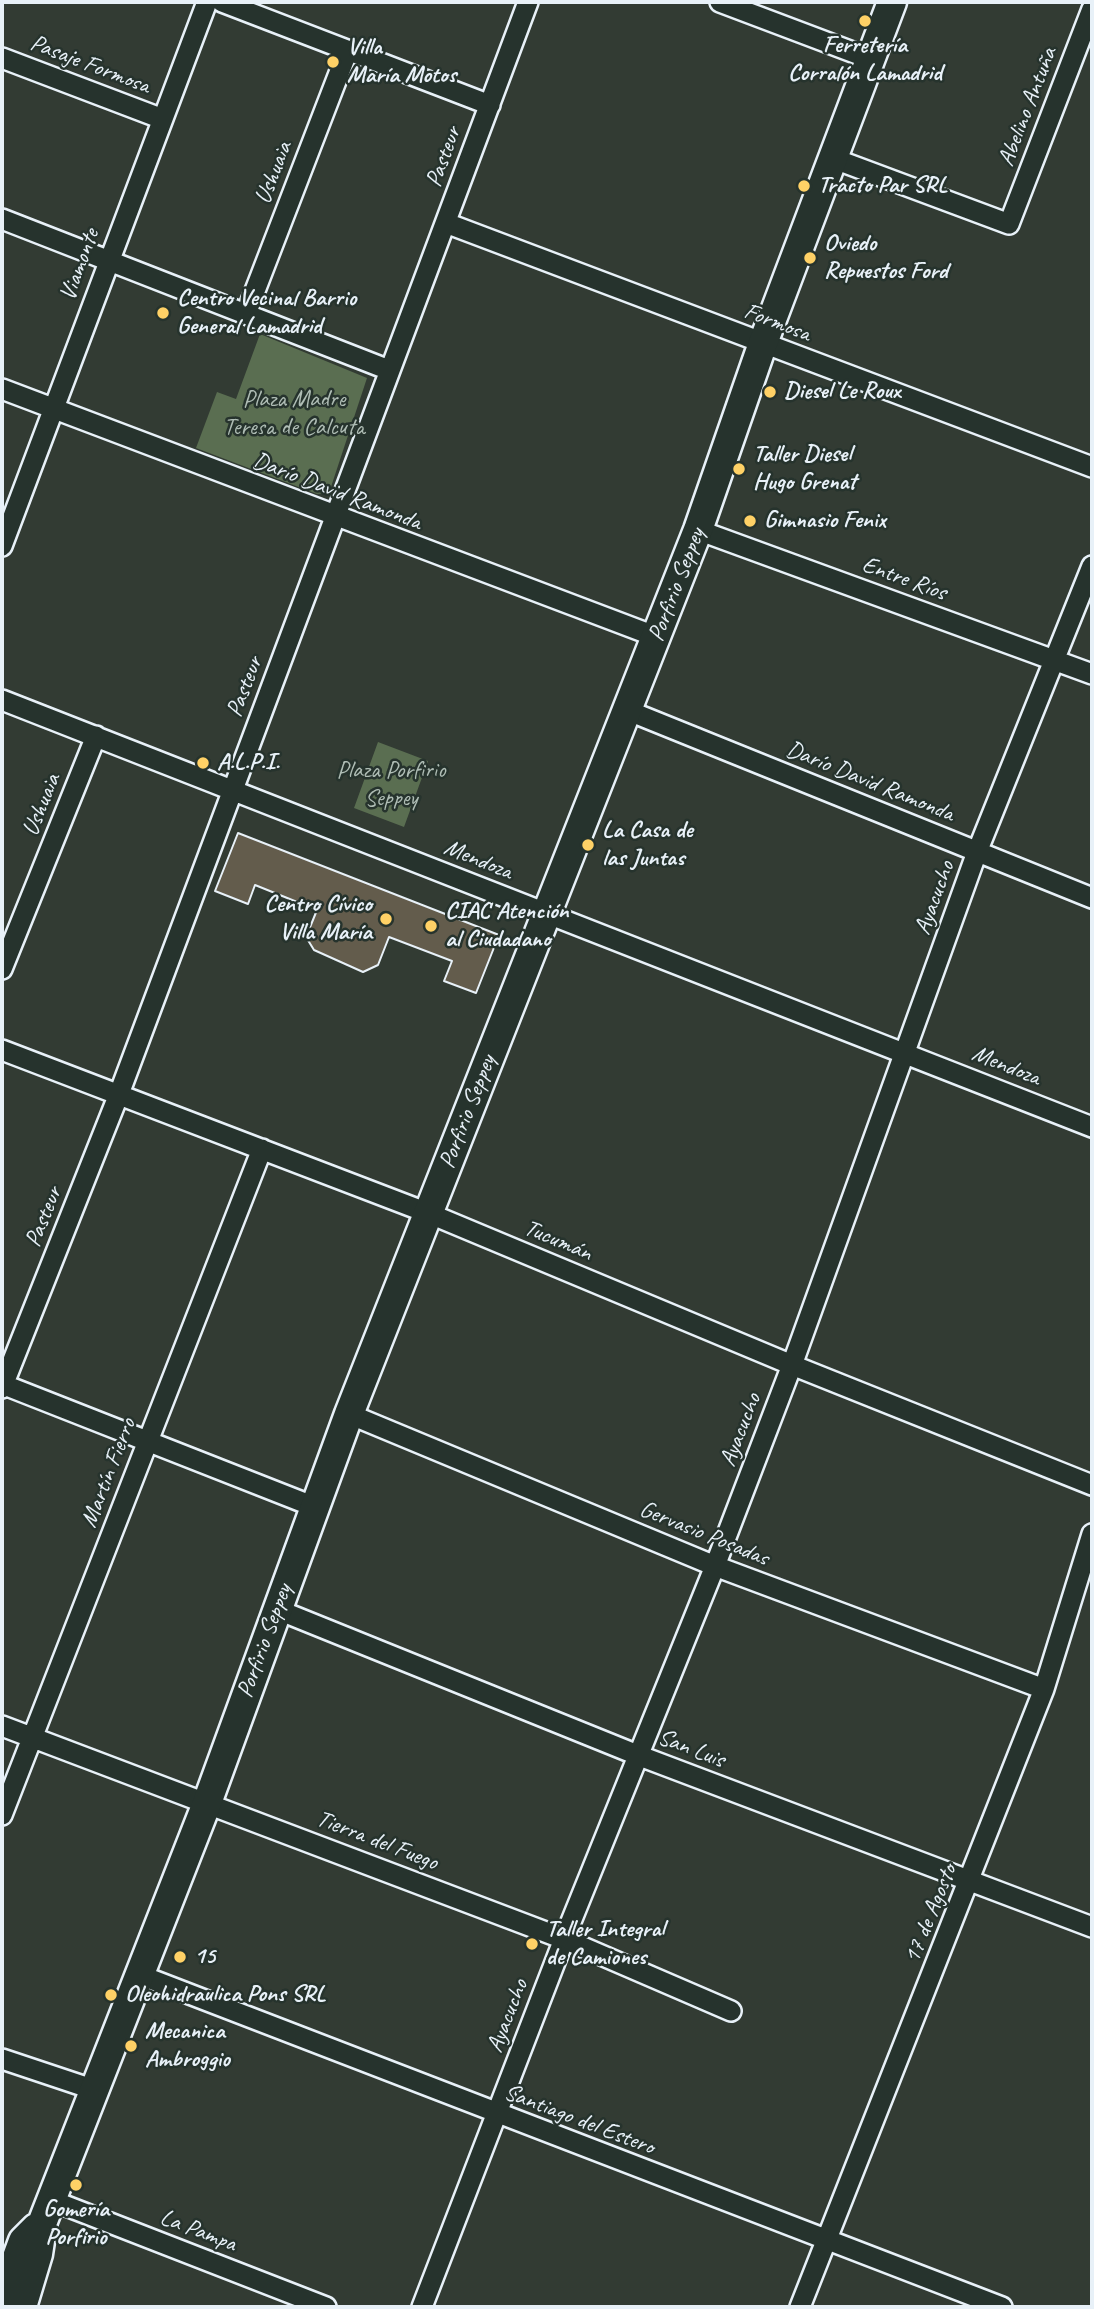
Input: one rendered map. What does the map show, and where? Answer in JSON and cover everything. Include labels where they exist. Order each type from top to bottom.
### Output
[{"type":"main road","name":"Porfirio Seppey","points":[[22,2307],[38,2254],[47,2211],[207,1803],[349,1414],[545,913],[629,711],[698,530],[763,343],[892,2]]},
{"type":"main road","name":"Porfirio Seppey","points":[[2,2298],[23,2241],[47,2211]]},
{"type":"street","name":"Viamonte","points":[[2,546],[160,118],[207,2]]},
{"type":"street","points":[[222,2],[490,104]]},
{"type":"street","name":"Pasteur","points":[[2,1386],[119,1094],[527,2]]},
{"type":"street","points":[[720,2],[871,59]]},
{"type":"street","name":"Abelino Antuña","points":[[832,158],[1009,223],[1092,9]]},
{"type":"street","name":"Ushuaia","points":[[246,314],[348,50]]},
{"type":"street","name":"Pasaje Formosa","points":[[2,58],[160,118]]},
{"type":"street","points":[[2,219],[388,370]]},
{"type":"street","name":"Formosa","points":[[446,223],[1092,467]]},
{"type":"street","name":"Darío David Ramonda","points":[[2,390],[657,637]]},
{"type":"street","name":"Entre Ríos","points":[[698,530],[1092,674]]},
{"type":"street","name":"Ayacucho","points":[[422,2307],[564,1939],[715,1566],[792,1365],[977,852],[1092,566]]},
{"type":"street","name":"Mendoza","points":[[2,700],[905,1051],[1092,1127]]},
{"type":"street","name":"Darío David Ramonda","points":[[629,711],[1092,898]]},
{"type":"street","name":"Ushuaia","points":[[2,969],[96,736]]},
{"type":"street","name":"Tucumán","points":[[2,1050],[428,1213],[792,1365],[1092,1485]]},
{"type":"street","name":"Martín Fierro","points":[[2,1815],[262,1149]]},
{"type":"street","points":[[2,1386],[315,1507]]},
{"type":"street","name":"Gervasio Posadas","points":[[349,1414],[715,1566],[1044,1689]]},
{"type":"street","name":"17 de Agosto","points":[[800,2307],[828,2242],[1044,1689],[1092,1534]]},
{"type":"street","name":"San Luis","points":[[276,1609],[640,1756],[1092,1927]]},
{"type":"street","name":"Tierra del Fuego","points":[[2,1726],[564,1939],[731,2011]]},
{"type":"street","name":"Santiago del Estero","points":[[140,1975],[1002,2307]]},
{"type":"street","points":[[2,2059],[95,2090]]},
{"type":"street","name":"La Pampa","points":[[47,2211],[326,2307]]},
{"type":"green space","name":"Plaza Madre Teresa de Calcuta","points":[[260,334],[367,378],[329,493],[317,494],[196,448],[217,392],[236,399]]},
{"type":"green space","name":"Plaza Porfirio Seppey","points":[[378,742],[428,761],[404,827],[354,808]]},
{"type":"building","name":"Centro Cívico Villa María","points":[[238,833],[499,935],[476,993],[444,981],[452,961],[389,937],[378,965],[363,972],[314,950],[306,937],[317,910],[255,885],[248,904],[215,891]]},
{"type":"place","name":"Ferretería Corralón Lamadrid","points":[[865,21]]},
{"type":"place","name":"Villa María Motos","points":[[333,62]]},
{"type":"place","name":"Tracto Par SRL","points":[[804,186]]},
{"type":"place","name":"Oviedo Repuestos Ford","points":[[810,258]]},
{"type":"place","name":"Centro Vecinal Barrio General Lamadrid","points":[[163,313]]},
{"type":"place","name":"Diesel Le Roux","points":[[770,392]]},
{"type":"place","name":"Taller Diesel Hugo Grenat","points":[[739,469]]},
{"type":"place","name":"Gimnasio Fenix","points":[[750,521]]},
{"type":"place","name":"A.L.P.I.","points":[[203,763]]},
{"type":"place","name":"La Casa de las Juntas","points":[[588,845]]},
{"type":"place","name":"Centro Cívico Villa María","points":[[386,919]]},
{"type":"place","name":"CIAC Atención al Ciudadano","points":[[431,926]]},
{"type":"place","name":"Taller Integral de Camiones","points":[[532,1944]]},
{"type":"place","name":"15","points":[[180,1957]]},
{"type":"place","name":"Oleohidraulica Pons SRL","points":[[111,1995]]},
{"type":"place","name":"Mecanica Ambroggio","points":[[131,2046]]},
{"type":"place","name":"Gomería Porfirio","points":[[76,2185]]}]
